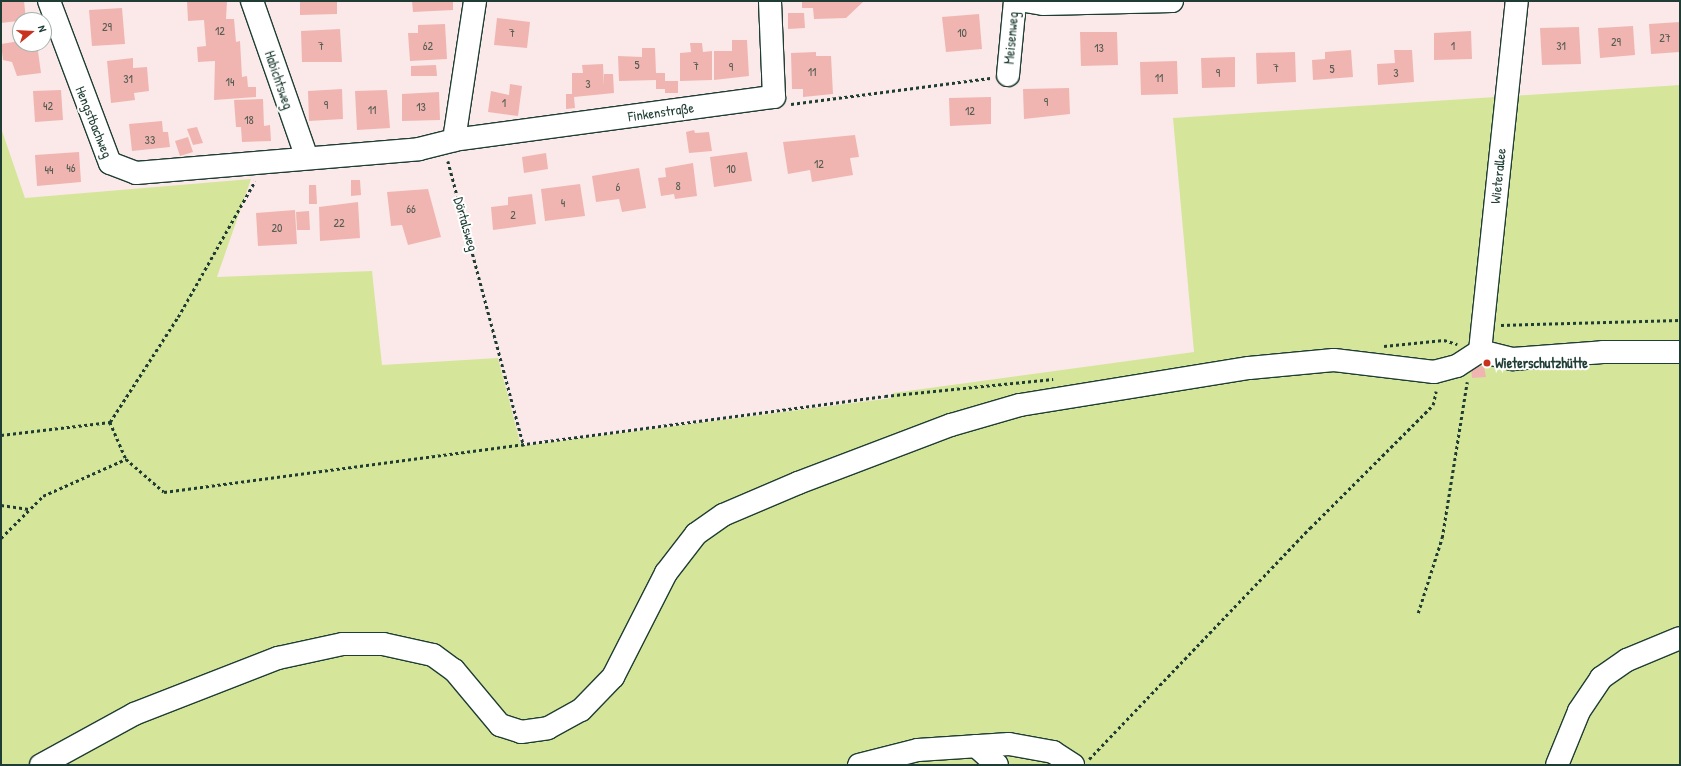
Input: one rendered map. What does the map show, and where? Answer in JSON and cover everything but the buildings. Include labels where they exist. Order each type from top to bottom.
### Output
[{"type":"street","name":"Hengstbachweg","points":[[49,1],[110,163],[136,173],[265,163]]},
{"type":"street","name":"Habichtsweg","points":[[252,1],[307,158]]},
{"type":"street","points":[[265,163],[419,149],[454,140],[475,1]]},
{"type":"street","points":[[770,1],[774,97]]},
{"type":"street","name":"Meisenweg","points":[[1008,75],[1014,1]]},
{"type":"street","points":[[1025,1],[1044,4],[1172,1]]},
{"type":"street","name":"Wieterallee","points":[[1472,356],[1483,325],[1517,1]]},
{"type":"street","name":"Finkenstraße","points":[[454,140],[774,97]]},
{"type":"street","points":[[41,765],[160,704],[294,653],[349,643],[384,644],[433,655],[454,670],[500,725],[520,732],[548,728],[581,710],[612,677],[666,573],[696,534],[723,515],[798,483],[951,425],[1020,405],[1249,368],[1334,360],[1441,371],[1472,356],[1513,359],[1603,352],[1680,352]]},
{"type":"street","points":[[1557,765],[1578,711],[1601,678],[1627,660],[1680,638]]},
{"type":"street","points":[[859,765],[918,750],[976,746],[1025,745],[1053,752],[1072,765]]},
{"type":"street","points":[[976,746],[997,765]]},
{"type":"path","points":[[774,97],[777,106],[1008,75]]},
{"type":"path","name":"Dörtalsweg","points":[[454,140],[446,156],[524,446]]},
{"type":"path","points":[[110,422],[178,317],[265,163]]},
{"type":"path","points":[[1483,325],[1680,320]]},
{"type":"path","points":[[1381,346],[1444,340],[1472,356],[1442,538],[1418,613]]},
{"type":"path","points":[[1072,765],[1093,758],[1305,533],[1433,405],[1441,371]]},
{"type":"path","points":[[110,422],[126,459],[164,492],[522,442],[885,396],[1058,378]]},
{"type":"path","points":[[1,435],[110,422]]},
{"type":"path","points":[[1,538],[43,496],[126,459]]},
{"type":"path","points":[[1,506],[29,510]]},
{"type":"green space","points":[[1680,85],[1680,765],[1,765],[1,128],[25,198],[251,179],[217,277],[372,271],[382,365],[498,358],[521,446],[892,398],[893,393],[1194,352],[1173,118]]},
{"type":"place","name":"Wieterschutzhütte","points":[[1487,363]]}]
